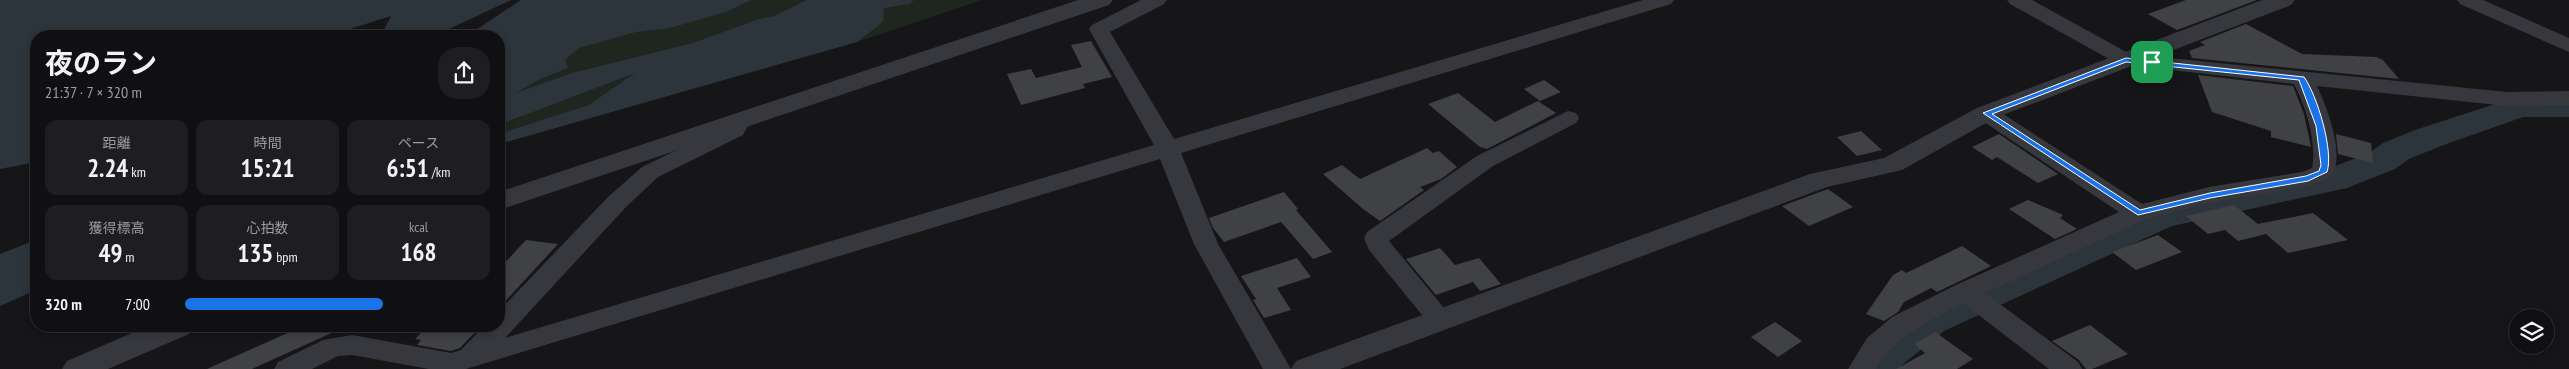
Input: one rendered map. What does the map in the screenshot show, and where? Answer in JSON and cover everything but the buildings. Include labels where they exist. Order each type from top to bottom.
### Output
[{"type":"street","points":[[505,199],[1101,0]]},
{"type":"street","points":[[1157,0],[1100,29],[1100,32],[1167,147],[1206,244],[1277,369]]},
{"type":"street","points":[[288,369],[333,347],[352,345],[466,364],[1167,147],[1664,0]]},
{"type":"street","points":[[2016,0],[2126,60],[2507,99],[2569,98]]},
{"type":"street","points":[[1307,369],[1820,180],[1892,164],[1986,113],[2283,0]]},
{"type":"street","points":[[2467,0],[2569,46]]},
{"type":"street","points":[[1862,369],[1877,345],[1901,324],[1965,291],[2138,213],[2210,195],[2308,179],[2323,172],[2325,165],[2320,126],[2306,85],[2301,78]]},
{"type":"street","points":[[1986,113],[2138,213]]},
{"type":"street","points":[[1440,319],[1378,244],[1376,238],[1485,161],[1568,118]]},
{"type":"street","points":[[505,322],[617,202],[650,172],[735,130],[739,122]]},
{"type":"street","points":[[1965,291],[2068,369]]},
{"type":"street","points":[[78,369],[164,332]]},
{"type":"street","points":[[466,364],[496,332]]},
{"type":"shaded area","points":[[0,0],[511,0],[447,30],[384,30],[391,16],[347,30],[30,30],[30,163],[0,169]]},
{"type":"shaded area","points":[[521,0],[982,0],[857,42],[505,142],[505,123],[521,117],[505,58],[505,30],[476,30]]},
{"type":"shaded area","points":[[521,0],[751,0],[726,12],[670,28],[636,32],[579,48],[565,60],[568,68],[540,79],[516,93],[572,73],[693,43],[759,19],[772,17],[807,0],[914,0],[909,4],[884,8],[883,22],[857,42],[505,142],[505,132],[589,105],[635,73],[505,123],[505,30],[476,30]]},
{"type":"shaded area","points":[[30,242],[30,293],[0,306],[0,254]]},
{"type":"waterway","points":[[1879,369],[1884,356],[1929,321],[2161,216],[2334,180],[2382,161],[2396,151],[2428,138],[2520,106],[2569,107]]},
{"type":"route","points":[[2126,60],[2152,62],[2301,78],[2306,85],[2320,126],[2325,165],[2323,172],[2308,179],[2210,195],[2155,207],[2138,213],[1986,113],[2126,60]]}]
